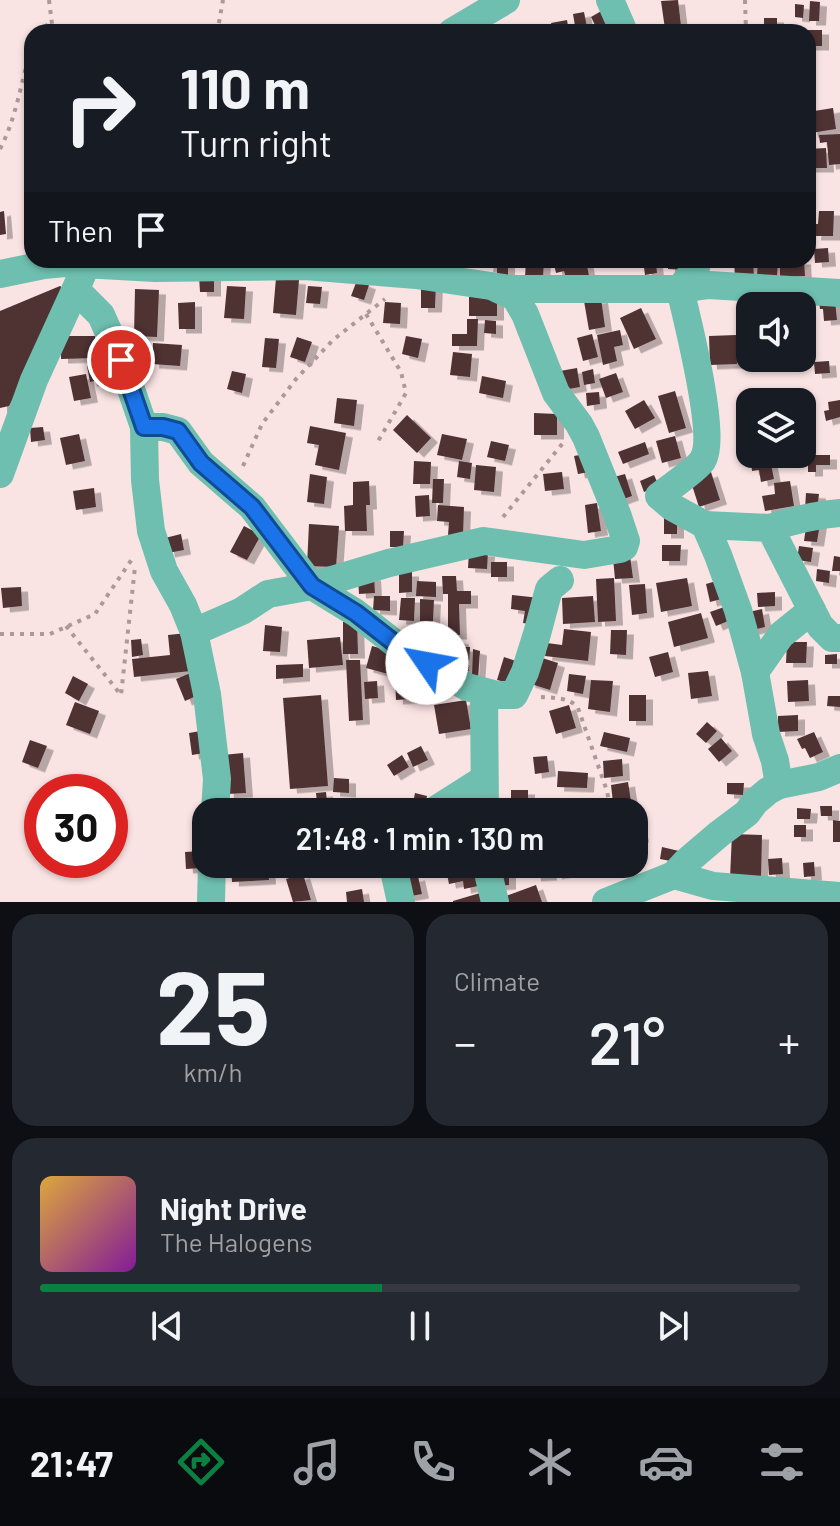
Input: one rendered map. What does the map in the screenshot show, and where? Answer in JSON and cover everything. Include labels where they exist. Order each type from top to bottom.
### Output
[{"type":"street","points":[[466,24],[506,0]]},
{"type":"street","points":[[610,0],[620,24]]},
{"type":"street","points":[[0,274],[29,268]]},
{"type":"street","points":[[84,271],[155,268]]},
{"type":"street","points":[[330,268],[416,275],[496,288],[680,289],[709,285],[840,293]]},
{"type":"street","points":[[695,268],[680,289],[699,376],[707,448],[703,461],[659,496],[705,525],[770,528],[795,519],[840,513]]},
{"type":"street","points":[[84,271],[121,360],[144,427],[145,480],[151,531],[164,571],[194,632],[207,694],[216,767],[216,798]]},
{"type":"street","points":[[0,474],[34,380],[84,271]]},
{"type":"street","points":[[194,632],[242,611],[268,594],[312,586],[389,563],[484,541],[584,555],[624,547],[626,541],[617,514],[579,424],[556,393],[525,314],[515,297],[496,288]]},
{"type":"street","points":[[144,427],[178,431],[201,463],[252,507],[312,586],[356,613],[406,652],[467,687],[497,695],[514,695],[525,672],[549,589],[560,580]]},
{"type":"street","points":[[705,525],[738,610],[755,672],[779,785]]},
{"type":"street","points":[[770,528],[820,626],[832,638],[840,638]]},
{"type":"street","points":[[755,672],[781,635],[812,610]]},
{"type":"street","points":[[484,692],[485,798]]},
{"type":"street","points":[[606,902],[674,875],[747,813],[768,791],[840,768]]},
{"type":"street","points":[[454,798],[484,779]]},
{"type":"street","points":[[674,875],[713,886],[840,896]]},
{"type":"street","points":[[211,902],[212,878]]},
{"type":"street","points":[[396,878],[401,902]]},
{"type":"street","points":[[489,878],[495,902]]},
{"type":"path","points":[[49,0],[52,22],[49,24]]},
{"type":"path","points":[[219,24],[223,0]]},
{"type":"path","points":[[745,0],[746,24]]},
{"type":"path","points":[[0,149],[13,119],[24,70]]},
{"type":"path","points":[[232,490],[262,424],[296,379],[333,340],[416,275]]},
{"type":"path","points":[[366,314],[401,372],[406,393],[377,443]]},
{"type":"path","points":[[484,541],[579,424]]},
{"type":"path","points":[[0,634],[50,634],[66,626],[95,614],[136,554],[121,695],[66,626]]},
{"type":"path","points":[[514,695],[574,702],[608,798]]},
{"type":"building","points":[[678,0],[681,24],[664,24],[661,1]]},
{"type":"building","points":[[810,1],[820,2],[819,21],[809,21]]},
{"type":"building","points":[[795,4],[804,5],[803,18],[795,17]]},
{"type":"building","points":[[603,10],[610,24],[594,24],[591,17]]},
{"type":"building","points":[[584,12],[586,24],[575,24],[573,14]]},
{"type":"building","points":[[764,18],[777,18],[777,24],[764,24]]},
{"type":"building","points":[[567,20],[568,24],[551,24]]},
{"type":"building","points":[[816,30],[822,30],[822,46],[816,46]]},
{"type":"building","points":[[833,108],[836,129],[816,132],[816,111]]},
{"type":"building","points":[[840,134],[840,164],[829,165],[827,142],[820,143],[819,135]]},
{"type":"building","points":[[826,148],[827,168],[816,168],[816,149]]},
{"type":"building","points":[[4,211],[6,234],[0,235],[0,212]]},
{"type":"building","points":[[819,211],[834,211],[833,236],[816,236]]},
{"type":"building","points":[[828,248],[829,262],[816,263],[816,249]]},
{"type":"building","points":[[497,268],[508,268],[508,281],[497,281]]},
{"type":"building","points":[[526,268],[544,268],[543,278],[525,277]]},
{"type":"building","points":[[555,268],[588,268],[589,276],[567,281],[564,271],[556,273]]},
{"type":"building","points":[[644,268],[656,268],[657,273],[645,275]]},
{"type":"building","points":[[734,268],[753,268],[754,278],[735,279]]},
{"type":"building","points":[[758,268],[778,268],[777,277],[757,276]]},
{"type":"building","points":[[780,268],[804,268],[805,276],[780,277]]},
{"type":"building","points":[[214,275],[214,292],[200,292],[199,276]]},
{"type":"building","points":[[276,278],[299,280],[296,315],[273,313]]},
{"type":"building","points":[[357,280],[369,285],[364,300],[351,296]]},
{"type":"building","points":[[421,282],[436,282],[435,308],[421,308]]},
{"type":"building","points":[[60,286],[69,292],[9,406],[0,408],[0,311]]},
{"type":"building","points":[[227,286],[246,287],[244,319],[224,318]]},
{"type":"building","points":[[308,286],[322,287],[320,304],[306,303]]},
{"type":"building","points":[[135,289],[159,290],[157,337],[134,336]]},
{"type":"building","points":[[469,297],[497,297],[497,316],[469,316]]},
{"type":"building","points":[[601,298],[605,327],[589,330],[584,301]]},
{"type":"building","points":[[835,300],[837,320],[824,321],[819,302]]},
{"type":"building","points":[[195,302],[195,329],[179,329],[178,303]]},
{"type":"building","points":[[385,302],[401,303],[400,324],[383,323]]},
{"type":"building","points":[[641,308],[656,339],[634,349],[620,318]]},
{"type":"building","points":[[467,319],[478,319],[477,346],[452,346],[452,334],[467,334]]},
{"type":"building","points":[[485,320],[496,321],[496,334],[484,333]]},
{"type":"building","points":[[620,330],[623,345],[614,347],[617,361],[603,365],[597,335]]},
{"type":"building","points":[[592,334],[598,357],[583,361],[577,338]]},
{"type":"building","points":[[736,335],[736,364],[710,365],[709,336]]},
{"type":"building","points":[[61,336],[95,336],[95,358],[61,359]]},
{"type":"building","points":[[406,336],[422,339],[418,358],[402,354]]},
{"type":"building","points":[[297,337],[312,342],[305,362],[290,357]]},
{"type":"building","points":[[265,338],[279,339],[276,368],[262,367]]},
{"type":"building","points":[[126,339],[143,339],[143,355],[126,355]]},
{"type":"building","points":[[153,343],[182,345],[180,366],[152,364]]},
{"type":"building","points":[[453,352],[472,354],[470,377],[450,375]]},
{"type":"building","points":[[107,361],[111,377],[90,382],[87,366]]},
{"type":"building","points":[[829,361],[830,373],[815,374],[816,362]]},
{"type":"building","points":[[577,368],[580,387],[563,390],[560,371]]},
{"type":"building","points":[[593,369],[595,383],[584,385],[582,372]]},
{"type":"building","points":[[232,371],[246,374],[242,393],[227,389]]},
{"type":"building","points":[[616,373],[623,392],[606,398],[599,379]]},
{"type":"building","points":[[86,374],[91,398],[74,401],[69,377]]},
{"type":"building","points":[[482,376],[506,381],[503,398],[479,393]]},
{"type":"building","points":[[675,391],[686,428],[669,433],[658,396]]},
{"type":"building","points":[[599,392],[600,404],[587,406],[586,393]]},
{"type":"building","points":[[337,398],[357,400],[354,426],[334,423]]},
{"type":"building","points":[[644,400],[655,418],[635,429],[625,411]]},
{"type":"building","points":[[840,400],[840,417],[826,421],[824,411],[829,410],[828,402]]},
{"type":"building","points":[[534,413],[557,414],[557,435],[534,435]]},
{"type":"building","points":[[407,415],[431,438],[417,453],[393,430]]},
{"type":"building","points":[[310,426],[346,433],[339,470],[315,465],[319,445],[307,443]]},
{"type":"building","points":[[43,427],[45,440],[31,442],[30,428]]},
{"type":"building","points":[[79,434],[85,461],[66,465],[60,438]]},
{"type":"building","points":[[442,434],[467,439],[462,460],[437,455]]},
{"type":"building","points":[[675,436],[681,458],[662,463],[656,441]]},
{"type":"building","points":[[491,441],[509,445],[505,461],[487,457]]},
{"type":"building","points":[[645,442],[649,454],[623,464],[618,452]]},
{"type":"building","points":[[585,454],[589,472],[578,474],[574,456]]},
{"type":"building","points":[[816,455],[830,455],[830,465],[816,465]]},
{"type":"building","points":[[414,461],[431,462],[430,484],[413,484]]},
{"type":"building","points":[[459,461],[472,463],[470,479],[457,477]]},
{"type":"building","points":[[476,465],[496,467],[494,492],[474,490]]},
{"type":"building","points":[[752,468],[772,468],[774,479],[761,482],[759,470],[752,471]]},
{"type":"building","points":[[562,472],[564,489],[545,491],[543,474]]},
{"type":"building","points":[[711,472],[720,500],[699,507],[690,479]]},
{"type":"building","points":[[310,474],[327,477],[324,504],[307,502]]},
{"type":"building","points":[[625,474],[632,496],[615,502],[607,479]]},
{"type":"building","points":[[654,475],[659,486],[644,492],[640,481]]},
{"type":"building","points":[[433,479],[444,479],[443,503],[432,503]]},
{"type":"building","points":[[369,481],[367,531],[345,531],[344,506],[353,505],[353,482]]},
{"type":"building","points":[[790,481],[794,506],[765,511],[762,496],[775,494],[774,483]]},
{"type":"building","points":[[94,488],[96,507],[76,510],[73,491]]},
{"type":"building","points":[[806,493],[819,494],[817,510],[805,509]]},
{"type":"building","points":[[429,495],[430,516],[416,517],[415,496]]},
{"type":"building","points":[[597,503],[601,531],[588,533],[585,505]]},
{"type":"building","points":[[438,505],[464,507],[463,535],[448,535],[449,522],[437,521]]},
{"type":"building","points":[[664,516],[677,516],[677,534],[664,534]]},
{"type":"building","points":[[807,520],[820,523],[817,542],[804,541]]},
{"type":"building","points":[[309,524],[339,526],[336,567],[307,566]]},
{"type":"building","points":[[244,526],[261,535],[247,560],[230,552]]},
{"type":"building","points":[[390,531],[404,531],[403,547],[390,547]]},
{"type":"building","points":[[181,534],[184,550],[168,553],[165,538]]},
{"type":"building","points":[[662,545],[681,545],[680,561],[662,561]]},
{"type":"building","points":[[799,546],[813,548],[811,562],[797,560]]},
{"type":"building","points":[[469,551],[488,552],[487,569],[468,568]]},
{"type":"building","points":[[630,556],[633,578],[615,579],[613,558]]},
{"type":"building","points":[[834,556],[840,557],[840,571],[832,571]]},
{"type":"building","points":[[491,562],[507,562],[507,577],[491,577]]},
{"type":"building","points":[[817,569],[830,571],[829,583],[816,581]]},
{"type":"building","points":[[399,572],[412,572],[412,592],[399,593]]},
{"type":"building","points":[[374,576],[375,593],[359,594],[358,577]]},
{"type":"building","points":[[442,576],[456,576],[457,591],[471,591],[471,604],[459,604],[460,635],[448,635],[448,594],[443,594]]},
{"type":"building","points":[[614,578],[616,621],[598,622],[596,579]]},
{"type":"building","points":[[687,578],[692,606],[661,612],[656,583]]},
{"type":"building","points":[[720,580],[725,598],[710,602],[706,584]]},
{"type":"building","points":[[417,581],[436,582],[436,597],[416,596]]},
{"type":"building","points":[[645,584],[647,613],[632,615],[629,585]]},
{"type":"building","points":[[21,587],[22,606],[3,608],[1,588]]},
{"type":"building","points":[[775,592],[775,606],[758,607],[757,593]]},
{"type":"building","points":[[512,595],[540,598],[537,625],[523,623],[525,611],[511,609]]},
{"type":"building","points":[[374,596],[390,596],[390,611],[373,610]]},
{"type":"building","points":[[593,596],[595,622],[563,624],[562,598]]},
{"type":"building","points":[[401,598],[415,598],[414,621],[399,620]]},
{"type":"building","points":[[420,599],[434,600],[433,621],[420,621]]},
{"type":"building","points":[[727,606],[733,619],[716,626],[710,612]]},
{"type":"building","points":[[762,609],[765,627],[749,631],[745,613]]},
{"type":"building","points":[[701,613],[708,638],[674,647],[668,622]]},
{"type":"building","points":[[343,622],[357,622],[358,654],[343,654]]},
{"type":"building","points":[[265,625],[282,627],[280,652],[263,651]]},
{"type":"building","points":[[412,628],[424,630],[421,646],[409,644]]},
{"type":"building","points":[[564,629],[591,632],[588,661],[545,656],[547,643],[562,645]]},
{"type":"building","points":[[611,630],[627,630],[626,655],[610,654]]},
{"type":"building","points":[[187,633],[191,671],[134,677],[132,659],[170,655],[168,635]]},
{"type":"building","points":[[340,637],[343,665],[309,668],[307,640]]},
{"type":"building","points":[[435,637],[462,640],[460,659],[455,659],[454,666],[433,663]]},
{"type":"building","points":[[141,639],[143,655],[132,657],[131,640]]},
{"type":"building","points":[[787,642],[807,642],[806,663],[786,663]]},
{"type":"building","points":[[372,646],[398,653],[392,675],[366,668]]},
{"type":"building","points":[[463,647],[470,647],[469,671],[455,671],[456,661],[463,661]]},
{"type":"building","points":[[473,649],[480,651],[478,680],[472,675]]},
{"type":"building","points":[[668,652],[673,672],[655,677],[649,657]]},
{"type":"building","points":[[837,654],[837,664],[825,664],[825,655]]},
{"type":"building","points":[[536,656],[558,663],[550,690],[528,683]]},
{"type":"building","points":[[504,657],[519,662],[513,684],[497,680]]},
{"type":"building","points":[[346,660],[360,660],[363,720],[349,721]]},
{"type":"building","points":[[303,664],[303,677],[276,679],[276,665]]},
{"type":"building","points":[[708,671],[712,696],[691,699],[688,673]]},
{"type":"building","points":[[193,672],[201,694],[185,701],[176,679]]},
{"type":"building","points":[[569,674],[586,676],[583,694],[567,691]]},
{"type":"building","points":[[73,676],[88,684],[79,701],[65,693]]},
{"type":"building","points":[[409,678],[411,699],[396,700],[395,680]]},
{"type":"building","points":[[591,680],[613,681],[610,712],[588,709]]},
{"type":"building","points":[[808,680],[809,701],[788,702],[787,681]]},
{"type":"building","points":[[377,681],[378,698],[365,699],[364,682]]},
{"type":"building","points":[[321,695],[328,786],[290,789],[283,698]]},
{"type":"building","points":[[629,695],[646,695],[646,721],[629,721]]},
{"type":"building","points":[[828,696],[840,696],[840,707],[827,706]]},
{"type":"building","points":[[466,700],[471,729],[439,734],[434,705]]},
{"type":"building","points":[[75,702],[99,711],[90,734],[66,725]]},
{"type":"building","points":[[569,705],[576,728],[556,734],[549,711]]},
{"type":"building","points":[[798,715],[798,731],[778,732],[778,716]]},
{"type":"building","points":[[707,722],[717,731],[706,743],[696,734]]},
{"type":"building","points":[[206,730],[210,752],[192,755],[189,733]]},
{"type":"building","points":[[604,732],[630,738],[627,752],[600,746]]},
{"type":"building","points":[[814,732],[823,752],[810,758],[797,739]]},
{"type":"building","points":[[721,738],[732,751],[719,762],[708,749]]},
{"type":"building","points":[[30,740],[47,746],[38,768],[22,762]]},
{"type":"building","points":[[421,746],[428,760],[413,767],[407,753]]},
{"type":"building","points":[[243,753],[246,793],[227,794],[223,755]]},
{"type":"building","points":[[402,755],[409,767],[394,776],[387,765]]},
{"type":"building","points":[[547,756],[549,772],[535,774],[533,757]]},
{"type":"building","points":[[622,759],[623,776],[604,778],[603,761]]},
{"type":"building","points":[[558,771],[588,773],[587,788],[557,787]]},
{"type":"building","points":[[334,778],[349,779],[349,793],[333,792]]},
{"type":"building","points":[[628,782],[630,798],[612,798],[611,785]]},
{"type":"building","points":[[727,783],[744,783],[743,795],[727,794]]},
{"type":"building","points":[[511,790],[528,790],[528,798],[511,798]]},
{"type":"building","points":[[326,792],[327,798],[317,798],[316,793]]},
{"type":"building","points":[[415,793],[427,796],[427,798],[414,798]]},
{"type":"building","points":[[820,806],[832,806],[832,816],[821,816]]},
{"type":"building","points":[[797,808],[811,809],[810,819],[797,819]]},
{"type":"building","points":[[833,820],[840,821],[840,842],[833,842]]},
{"type":"building","points":[[794,825],[806,825],[806,837],[794,837]]},
{"type":"building","points":[[732,834],[762,835],[761,879],[730,878]]},
{"type":"building","points":[[662,847],[679,851],[676,862],[660,859]]},
{"type":"building","points":[[185,852],[192,852],[192,869],[186,869]]},
{"type":"building","points":[[782,858],[783,874],[769,875],[768,859]]},
{"type":"building","points":[[814,862],[815,876],[804,877],[803,863]]},
{"type":"building","points":[[232,878],[269,878],[269,880],[232,882]]},
{"type":"building","points":[[304,878],[311,900],[293,902],[286,879]]},
{"type":"building","points":[[418,878],[422,894],[406,897],[403,880]]},
{"type":"building","points":[[448,878],[476,878],[478,886],[464,889],[463,881],[449,884]]},
{"type":"building","points":[[495,878],[509,878],[509,885],[495,886]]},
{"type":"building","points":[[536,885],[542,902],[508,902],[506,896]]},
{"type":"building","points":[[362,889],[364,902],[347,902],[346,892]]},
{"type":"building","points":[[480,893],[483,902],[453,902],[453,901]]},
{"type":"route","points":[[121,360],[144,427],[178,431],[201,463],[252,507],[312,586],[356,613],[406,652],[427,663]]}]
